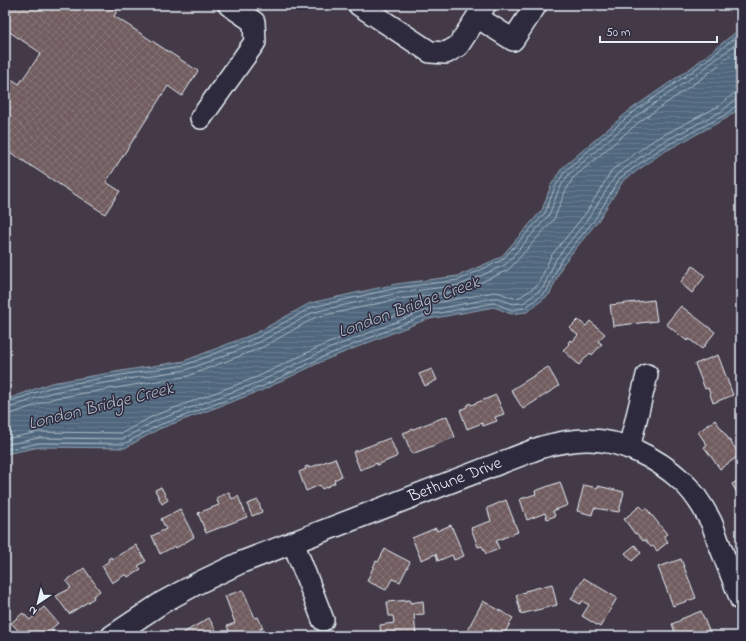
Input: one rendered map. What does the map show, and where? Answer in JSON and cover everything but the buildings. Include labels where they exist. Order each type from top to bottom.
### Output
[{"type":"street","points":[[201,118],[255,42],[254,22],[229,5]]},
{"type":"street","points":[[359,5],[430,52],[446,53],[458,46],[481,11],[513,40],[536,5]]},
{"type":"street","points":[[629,448],[647,375]]},
{"type":"street","name":"Bethune Drive","points":[[112,636],[163,602],[242,562],[542,446],[566,440],[609,442],[629,448],[665,467],[683,482],[698,500],[710,520],[741,600]]},
{"type":"street","points":[[293,542],[323,620]]},
{"type":"water","name":"London Bridge Creek","points":[[741,28],[741,107],[727,118],[662,153],[623,181],[598,221],[563,264],[550,294],[527,312],[511,314],[494,307],[425,320],[325,360],[263,390],[159,429],[125,448],[40,447],[5,454],[5,400],[51,383],[184,361],[256,333],[310,303],[396,284],[458,276],[501,257],[542,210],[551,185],[562,168],[630,110],[692,67]]}]
